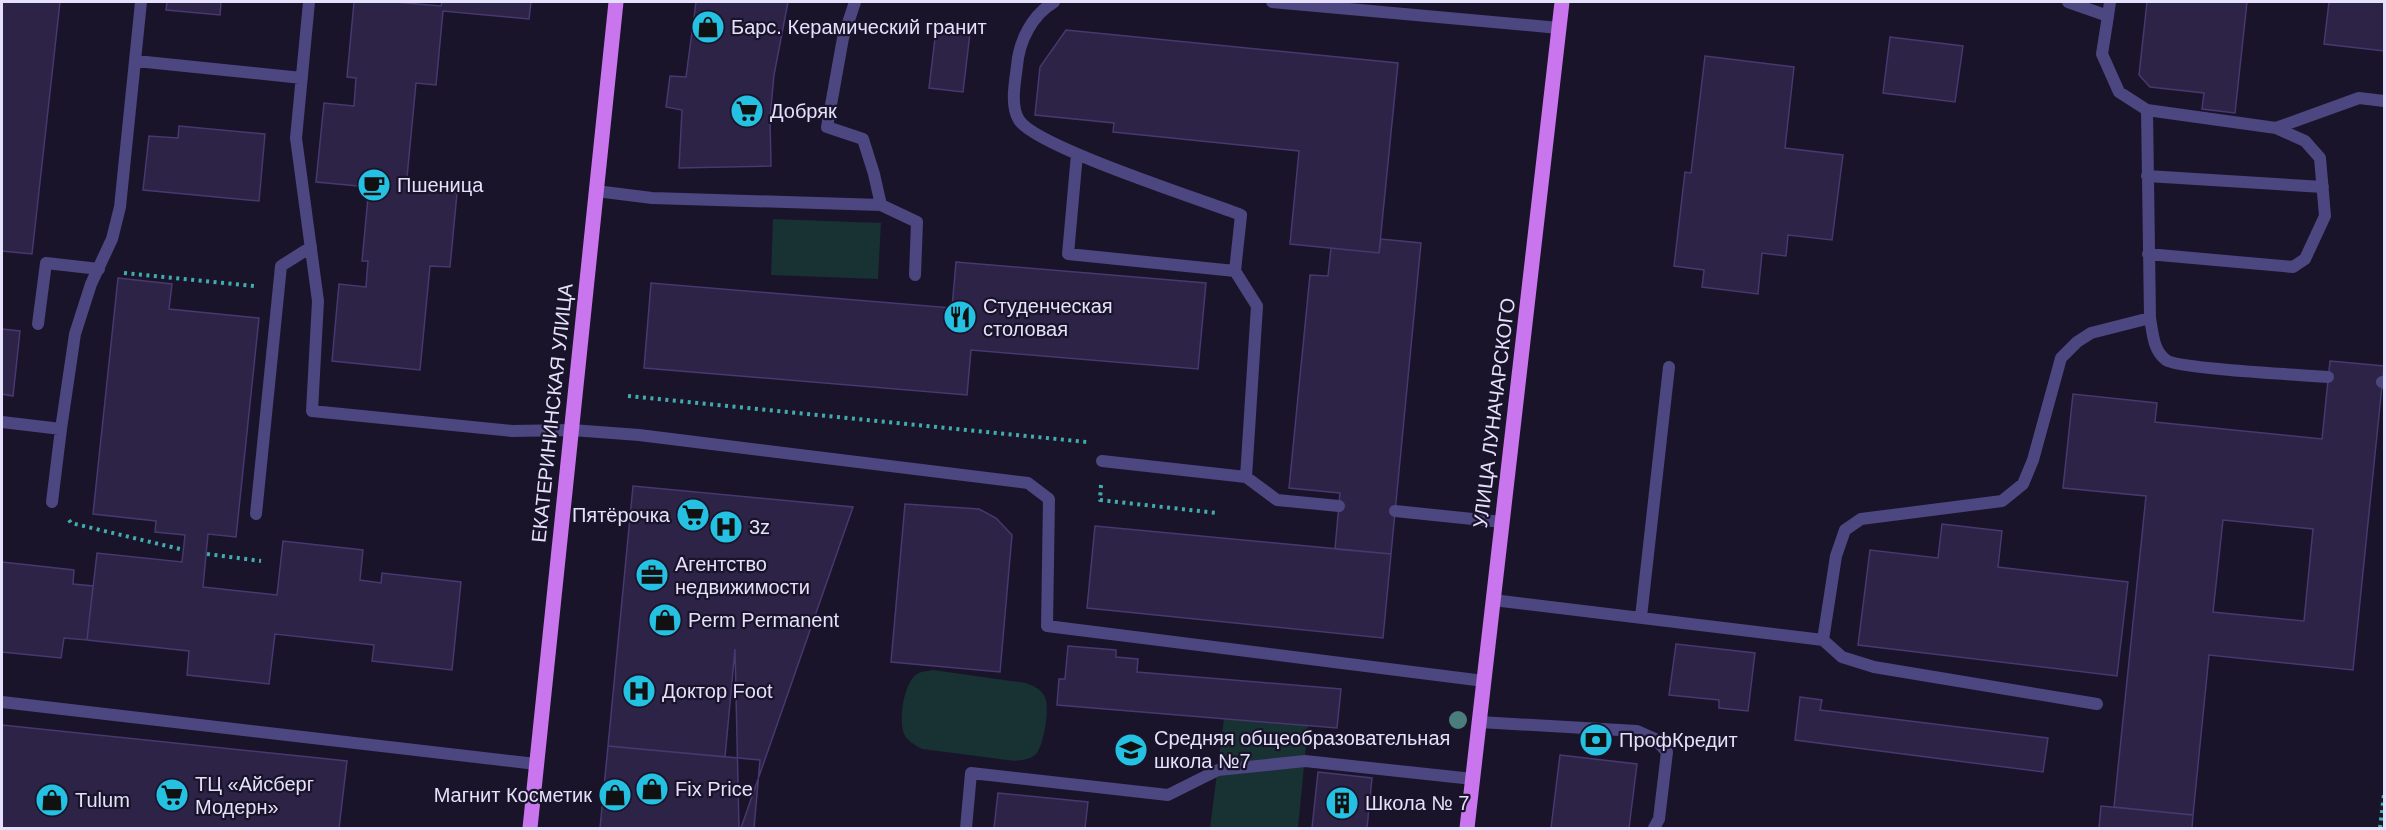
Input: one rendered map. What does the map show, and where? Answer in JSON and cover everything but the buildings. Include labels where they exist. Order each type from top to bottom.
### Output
[{"type":"main road","name":"ЕКАТЕРИНИНСКАЯ УЛИЦА","points":[[530,828],[615,2]]},
{"type":"main road","name":"УЛИЦА ЛУНАЧАРСКОГО","points":[[1467,828],[1562,2]]},
{"type":"lane","points":[[52,502],[75,334],[91,284],[112,239],[120,207],[141,2]]},
{"type":"lane","points":[[309,2],[296,138],[318,301],[312,411],[512,431],[572,430],[639,435],[1028,483],[1049,499],[1047,626],[1484,681]]},
{"type":"lane","points":[[855,2],[843,38],[827,127],[863,139],[874,174],[880,205]]},
{"type":"lane","points":[[1054,2],[1040,10],[1019,49],[1013,95],[1018,120],[1034,135],[1077,154],[1241,215],[1235,271],[1257,306],[1246,477]]},
{"type":"lane","points":[[1272,2],[1559,28]]},
{"type":"lane","points":[[2068,2],[2108,16]]},
{"type":"lane","points":[[2110,2],[2102,54],[2119,92],[2147,110],[2276,128],[2305,141],[2320,158],[2325,216],[2305,259],[2293,267],[2148,254]]},
{"type":"lane","points":[[136,61],[302,78]]},
{"type":"lane","points":[[2276,128],[2359,98],[2385,101]]},
{"type":"lane","points":[[2147,110],[2146,176],[2150,318],[2157,351],[2169,362],[2198,367],[2328,377]]},
{"type":"lane","points":[[1077,154],[1068,254],[1235,271]]},
{"type":"lane","points":[[2146,176],[2323,187]]},
{"type":"lane","points":[[596,191],[652,198],[880,205],[918,222],[915,275]]},
{"type":"lane","points":[[256,514],[281,266],[311,247]]},
{"type":"lane","points":[[38,324],[46,263],[99,269]]},
{"type":"lane","points":[[1823,640],[1836,556],[1845,530],[1861,519],[2002,501],[2023,484],[2033,460],[2061,358],[2077,342],[2091,333],[2150,318]]},
{"type":"lane","points":[[1641,617],[1669,367]]},
{"type":"lane","points":[[2,422],[61,429]]},
{"type":"lane","points":[[1102,461],[1246,477],[1277,500],[1339,506]]},
{"type":"lane","points":[[1395,511],[1502,522]]},
{"type":"lane","points":[[1493,600],[1823,640],[1842,657],[1874,668],[2097,704]]},
{"type":"lane","points":[[2,702],[536,764]]},
{"type":"lane","points":[[1479,722],[1637,731],[1655,739],[1666,752],[1659,819],[1654,828]]},
{"type":"lane","points":[[966,828],[971,772],[1168,795],[1218,770],[1305,761],[1473,780]]},
{"type":"path","points":[[115,274],[278,288]]},
{"type":"path","points":[[628,396],[1104,444],[1100,500],[1216,513]]},
{"type":"path","points":[[52,502],[71,523],[184,550]]},
{"type":"path","points":[[207,554],[261,561]]},
{"type":"path","points":[[2380,828],[2385,794]]},
{"type":"green space","points":[[773,219],[881,223],[878,279],[771,275]]},
{"type":"green space","points":[[933,670],[1026,683],[1039,690],[1045,697],[1047,717],[1037,753],[1030,758],[1015,761],[922,749],[909,741],[902,728],[902,710],[906,691],[914,677],[921,672]]},
{"type":"green space","points":[[1224,718],[1308,725],[1298,828],[1210,828]]},
{"type":"place","name":"Барс. Керамический гранит","points":[[708,27]]},
{"type":"place","name":"Добряк","points":[[747,111]]},
{"type":"place","name":"Пшеница","points":[[374,185]]},
{"type":"place","name":"Студенческая столовая","points":[[960,317]]},
{"type":"place","name":"Пятёрочка","points":[[693,515]]},
{"type":"place","name":"3z","points":[[726,527]]},
{"type":"place","name":"Агентство недвижимости","points":[[652,575]]},
{"type":"place","name":"Perm Permanent","points":[[665,620]]},
{"type":"place","name":"Доктор Foot","points":[[639,691]]},
{"type":"place","name":"ПрофКредит","points":[[1596,740]]},
{"type":"place","name":"Средняя общеобразовательная школа №7","points":[[1131,750]]},
{"type":"place","name":"Fix Price","points":[[652,789]]},
{"type":"place","name":"ТЦ «Айсберг Модерн»","points":[[172,795]]},
{"type":"place","name":"Магнит Косметик","points":[[615,795]]},
{"type":"place","name":"Tulum","points":[[52,800]]},
{"type":"place","name":"Школа № 7","points":[[1342,803]]}]
